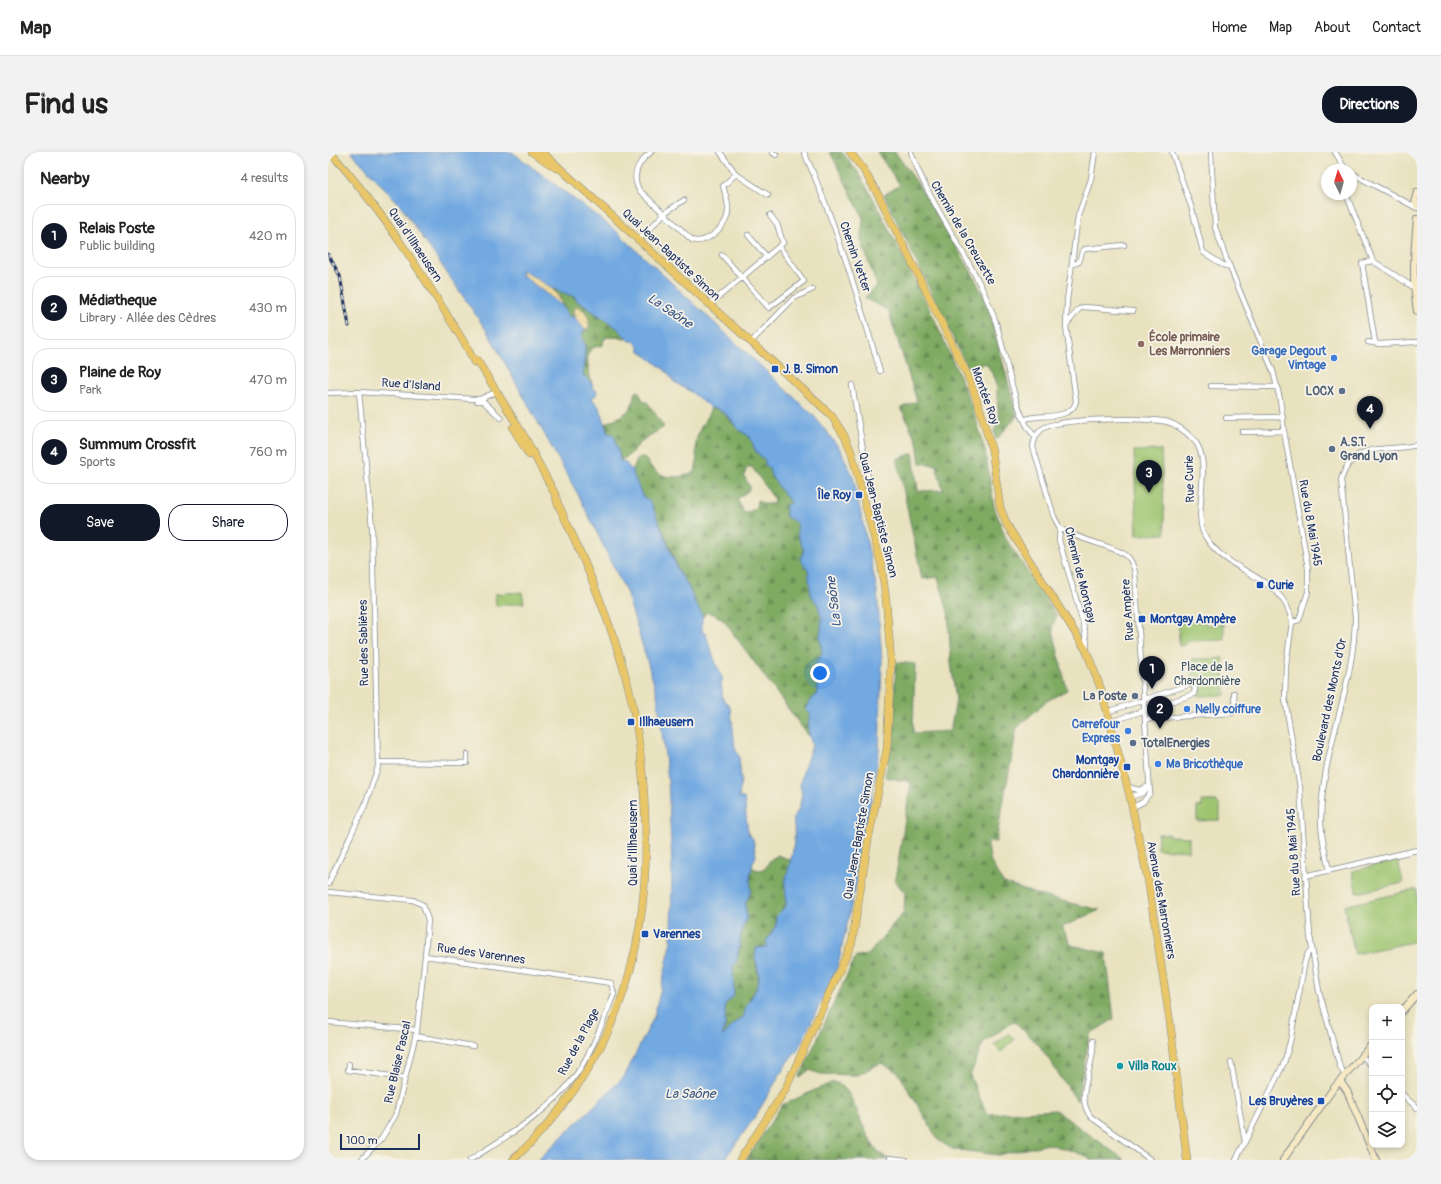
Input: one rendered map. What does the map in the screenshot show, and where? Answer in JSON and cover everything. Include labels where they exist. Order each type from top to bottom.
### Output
[{"type":"main road","name":"Quai d'Illhaeusern","points":[[330,152],[351,175],[395,234],[473,358],[474,362],[531,450],[556,496],[557,502],[586,562],[602,603],[628,686],[635,720],[644,783],[646,873],[642,912],[626,989],[607,1035],[588,1071],[564,1106],[540,1134],[513,1160]]},
{"type":"main road","name":"Quai Jean-Baptiste Simon","points":[[532,152],[565,173]]},
{"type":"main road","name":"Quai Jean-Baptiste Simon","points":[[542,152],[820,404],[839,425],[851,452],[881,563],[886,599],[891,661],[886,748],[868,841],[852,943],[785,1090],[740,1160]]},
{"type":"main road","name":"Montée Roy","points":[[850,152],[863,168],[879,196],[969,378],[981,412],[992,452],[1000,507],[1007,525],[1086,650]]},
{"type":"main road","name":"Avenue des Marronniers","points":[[1086,650],[1108,712],[1133,807],[1148,880],[1170,1022],[1187,1160]]},
{"type":"street","points":[[651,152],[638,166],[636,184],[639,190],[692,240],[702,241],[707,239],[724,224],[727,219],[728,204],[723,186],[736,174]]},
{"type":"street","points":[[720,152],[726,154],[736,174],[768,195]]},
{"type":"street","name":"Chemin Vetter","points":[[804,152],[837,233],[855,286],[880,371]]},
{"type":"street","name":"Chemin de la Creuzette","points":[[911,152],[920,178],[986,293],[997,324],[1024,420],[1029,431],[1035,436]]},
{"type":"street","points":[[1024,420],[1069,412],[1075,406],[1076,401],[1066,326],[1067,301],[1078,216],[1091,179],[1095,152]]},
{"type":"street","points":[[1172,152],[1192,209],[1203,252],[1223,265],[1230,267]]},
{"type":"street","name":"Rue du 8 Mai 1945","points":[[1211,152],[1214,222],[1230,267],[1278,386],[1284,431],[1308,568],[1306,602],[1299,620],[1292,622],[1286,665],[1285,699],[1300,788],[1305,876],[1312,949],[1319,991],[1340,1067],[1344,1075]]},
{"type":"street","points":[[1336,152],[1343,164]]},
{"type":"street","points":[[1357,176],[1417,207]]},
{"type":"street","points":[[1417,192],[1415,200],[1417,207]]},
{"type":"street","points":[[638,240],[664,214],[684,200]]},
{"type":"street","points":[[1348,200],[1373,261],[1413,287]]},
{"type":"street","points":[[709,305],[783,243],[777,224],[770,215]]},
{"type":"street","points":[[1417,219],[1414,251],[1415,280],[1413,287],[1417,311]]},
{"type":"street","points":[[748,235],[767,257]]},
{"type":"street","points":[[1072,265],[1079,262],[1082,252],[1085,249],[1124,245]]},
{"type":"street","points":[[722,255],[769,308],[804,281],[779,246]]},
{"type":"street","points":[[1373,261],[1362,263],[1375,342]]},
{"type":"street","points":[[751,342],[794,298],[813,288]]},
{"type":"street","points":[[1066,326],[1079,309],[1084,307],[1133,311]]},
{"type":"street","points":[[1368,342],[1375,342],[1379,344],[1417,342]]},
{"type":"street","points":[[852,385],[869,484],[868,490],[862,493]]},
{"type":"street","points":[[1211,386],[1278,386]]},
{"type":"street","name":"Rue d'Island","points":[[328,394],[359,392],[474,399],[494,393]]},
{"type":"street","name":"Rue des Sablières","points":[[328,884],[365,805],[374,781],[378,762],[372,527],[359,392]]},
{"type":"street","points":[[474,399],[483,401],[501,418]]},
{"type":"street","points":[[1226,418],[1282,417]]},
{"type":"street","name":"Rue Curie","points":[[1035,436],[1042,428],[1051,424],[1103,420],[1155,420],[1178,426],[1194,440],[1200,451],[1202,469],[1201,519],[1203,534],[1216,552],[1280,593],[1288,604],[1292,622]]},
{"type":"street","points":[[1242,432],[1284,431]]},
{"type":"street","name":"Chemin de Montgay","points":[[1035,436],[1034,447],[1054,517],[1060,528],[1059,540],[1083,624],[1087,643],[1086,650]]},
{"type":"street","name":"Boulevard des Monts d'Or","points":[[1329,871],[1321,822],[1324,776],[1351,658],[1355,633],[1341,480],[1349,463],[1361,453],[1375,449],[1417,445]]},
{"type":"street","name":"Rue Ampère","points":[[1060,528],[1082,540],[1119,551],[1127,556],[1133,564],[1137,586],[1150,785]]},
{"type":"street","points":[[1108,712],[1191,684],[1195,688],[1194,694],[1110,722]]},
{"type":"street","points":[[1146,719],[1232,713],[1235,709],[1234,693]]},
{"type":"street","points":[[378,762],[467,763],[467,754]]},
{"type":"street","points":[[1128,787],[1139,790],[1150,785]]},
{"type":"street","points":[[1130,797],[1143,793],[1150,785]]},
{"type":"street","points":[[1133,807],[1148,797],[1150,793],[1150,785]]},
{"type":"street","points":[[1305,876],[1417,850]]},
{"type":"street","name":"Rue des Varennes","points":[[328,892],[412,900],[423,905],[428,920],[425,956],[611,983]]},
{"type":"street","points":[[1236,1160],[1284,1063],[1290,1042],[1305,961],[1308,953],[1312,949]]},
{"type":"street","name":"Rue Blaise Pascal","points":[[361,1160],[382,1138],[396,1114],[417,1030],[425,956]]},
{"type":"street","name":"Rue de la Plage","points":[[470,1160],[543,1111],[574,1078],[597,1036],[614,994],[611,983]]},
{"type":"street","points":[[1405,1008],[1417,994]]},
{"type":"street","points":[[328,1022],[417,1030]]},
{"type":"street","points":[[415,1036],[473,1046]]},
{"type":"street","points":[[1093,1041],[1094,1051],[1083,1098],[1086,1110],[1091,1117],[1151,1160]]},
{"type":"street","points":[[1287,1158],[1344,1075],[1369,1048]]},
{"type":"street","points":[[1362,1056],[1369,1063]]},
{"type":"street","points":[[1231,1062],[1245,1142]]},
{"type":"street","points":[[349,1064],[348,1070],[405,1078]]},
{"type":"street","points":[[1340,1081],[1347,1091],[1376,1160]]},
{"type":"street","points":[[1405,1097],[1417,1108]]},
{"type":"street","points":[[890,1158],[906,1160]]},
{"type":"green space","points":[[830,152],[842,152],[857,171],[874,200],[934,318],[975,415],[985,451],[994,506],[1006,539],[1057,616],[1052,626],[1067,690],[1045,702],[1017,728],[996,842],[987,841],[991,862],[1003,883],[1042,896],[1100,910],[1062,927],[1071,945],[1106,953],[1114,1019],[1090,1034],[1077,1101],[1039,1045],[1014,1021],[983,1043],[970,1076],[987,1114],[1055,1110],[1125,1160],[1091,1160],[1087,1156],[1049,1144],[998,1155],[952,1149],[938,1140],[898,1072],[881,1063],[857,1075],[821,1074],[809,1070],[799,1078],[856,956],[868,955],[904,911],[905,893],[895,881],[911,782],[885,777],[891,747],[896,662],[915,664],[913,733],[950,731],[956,701],[951,663],[948,612],[938,577],[922,579],[897,459],[913,453],[918,491],[943,490],[936,465],[920,463],[917,442],[901,408],[917,401],[888,310],[864,298],[877,286],[861,240],[863,218]]},
{"type":"green space","points":[[877,152],[895,152],[916,181],[972,273],[987,303],[1017,416],[996,440],[994,431],[999,421],[996,380],[986,363],[968,369],[884,195],[900,185]]},
{"type":"green space","points":[[549,286],[575,297],[576,300],[616,327],[627,338],[608,337],[604,339],[603,345],[591,349],[588,356],[588,366],[592,384],[584,375],[583,366],[585,347],[581,338],[581,335],[589,328],[589,320],[585,311],[573,312],[574,317],[568,316],[562,306],[559,295]]},
{"type":"green space","points":[[638,391],[643,400],[648,403],[664,427],[643,440],[627,457],[620,460],[615,440],[607,432],[606,423],[621,416],[629,410],[634,394]]},
{"type":"green space","points":[[715,407],[729,417],[735,426],[750,437],[756,452],[765,460],[771,474],[784,491],[788,500],[791,502],[786,505],[786,517],[793,519],[798,523],[799,538],[803,548],[803,555],[810,578],[811,595],[818,605],[822,619],[820,637],[822,653],[815,666],[818,685],[816,694],[811,699],[810,703],[810,720],[808,727],[812,741],[724,621],[714,614],[707,612],[703,617],[688,586],[681,577],[666,537],[657,518],[642,496],[632,471],[638,458],[642,457],[646,459],[656,472],[662,475],[679,477],[695,472],[697,438],[711,408]],"holes":[[[747,467],[752,467],[774,499],[773,504],[764,504],[757,500],[754,509],[744,513],[737,499],[748,491],[750,487],[744,476]]]},
{"type":"green space","points":[[1161,450],[1165,534],[1137,535],[1134,451]]},
{"type":"green space","points":[[522,592],[524,603],[496,606],[495,594]]},
{"type":"green space","points":[[1205,621],[1206,625],[1224,624],[1224,640],[1189,641],[1185,645],[1179,646],[1178,623]]},
{"type":"green space","name":"Place de la Chardonnière","points":[[1223,658],[1225,695],[1198,696],[1197,687],[1192,678],[1191,659]]},
{"type":"green space","points":[[1202,801],[1216,801],[1220,806],[1220,820],[1197,821],[1197,807],[1202,806]]},
{"type":"green space","points":[[1158,834],[1189,837],[1189,851],[1157,849]]},
{"type":"green space","points":[[778,855],[791,860],[786,879],[786,906],[775,921],[776,925],[768,938],[767,947],[758,947],[755,957],[759,981],[744,1016],[721,1036],[725,1027],[725,1004],[731,999],[734,990],[733,967],[737,960],[742,929],[747,917],[745,904],[751,891],[749,882],[751,867],[758,870],[765,869],[770,860]]},
{"type":"green space","points":[[1398,860],[1403,883],[1357,893],[1352,871]]},
{"type":"green space","points":[[1417,889],[1417,941],[1355,954],[1344,906]]},
{"type":"green space","points":[[1009,1033],[1015,1039],[1001,1052],[994,1045]]},
{"type":"green space","points":[[833,1082],[842,1086],[849,1094],[866,1133],[873,1145],[882,1154],[893,1160],[746,1160],[782,1105]]},
{"type":"sand","points":[[523,270],[547,284],[560,299],[562,306],[521,274]]},
{"type":"sand","points":[[578,307],[586,312],[588,318],[589,328],[585,330],[577,322],[573,312],[574,308]]},
{"type":"water","name":"La Saône","points":[[351,152],[512,152],[615,230],[814,416],[840,449],[853,476],[877,590],[882,661],[879,751],[859,871],[837,969],[798,1049],[788,1061],[755,1117],[724,1160],[538,1160],[624,1077],[654,1017],[671,945],[672,866],[668,779],[657,694],[627,594],[580,498],[487,331],[401,206]],"holes":[[[522,270],[556,290],[575,297],[576,300],[616,327],[630,341],[634,341],[639,347],[639,350],[666,371],[674,382],[691,392],[711,408],[717,408],[729,417],[738,429],[750,437],[756,452],[765,460],[765,465],[769,468],[771,476],[791,502],[786,505],[786,517],[796,522],[798,526],[797,530],[799,539],[804,551],[800,559],[808,570],[811,595],[818,605],[822,619],[820,637],[822,653],[815,666],[818,689],[815,696],[808,703],[806,709],[810,714],[808,729],[812,746],[803,771],[800,785],[802,794],[799,809],[793,818],[794,841],[792,856],[785,881],[786,906],[776,916],[776,925],[766,942],[767,947],[756,948],[755,956],[759,972],[759,980],[758,985],[746,1007],[744,1016],[723,1036],[725,1027],[725,1004],[734,995],[733,967],[737,960],[742,929],[747,917],[745,904],[751,891],[750,876],[756,856],[753,839],[748,833],[744,798],[739,798],[741,780],[739,756],[735,748],[731,711],[729,705],[723,700],[721,682],[723,680],[706,634],[702,632],[702,614],[695,603],[688,586],[679,573],[651,503],[642,496],[632,471],[625,462],[620,460],[614,435],[607,432],[604,418],[600,409],[591,398],[596,395],[597,391],[591,387],[593,386],[592,384],[583,375],[585,347],[581,335],[585,330],[574,317],[568,316],[562,306],[521,274]]]},
{"type":"railway","points":[[328,254],[340,276],[349,326]]},
{"type":"place","name":"École primaire Les Marronniers","points":[[1141,344]]},
{"type":"place","name":"Garage Degout Vintage","points":[[1334,358]]},
{"type":"place","name":"J. B. Simon","points":[[775,369]]},
{"type":"place","name":"LOCX","points":[[1342,391]]},
{"type":"place","name":"Summum Crossfit","points":[[1370,429]]},
{"type":"place","name":"A.S.T. Grand Lyon","points":[[1332,449]]},
{"type":"place","name":"Plaine de Roy","points":[[1149,493]]},
{"type":"place","name":"Île Roy","points":[[859,495]]},
{"type":"place","name":"Curie","points":[[1260,585]]},
{"type":"place","name":"Montgay Ampère","points":[[1142,619]]},
{"type":"place","name":"Relais Poste","points":[[1152,689]]},
{"type":"place","name":"La Poste","points":[[1135,696]]},
{"type":"place","name":"Nelly coiffure","points":[[1187,709]]},
{"type":"place","name":"Illhaeusern","points":[[631,722]]},
{"type":"place","name":"Médiatheque","points":[[1160,729]]},
{"type":"place","name":"Carrefour Express","points":[[1128,731]]},
{"type":"place","name":"TotalEnergies","points":[[1133,743]]},
{"type":"place","name":"Ma Bricothèque","points":[[1158,764]]},
{"type":"place","name":"Montgay Chardonnière","points":[[1127,767]]},
{"type":"place","name":"Varennes","points":[[645,934]]},
{"type":"place","name":"Villa Roux","points":[[1120,1066]]},
{"type":"place","name":"Les Bruyères","points":[[1321,1101]]}]
